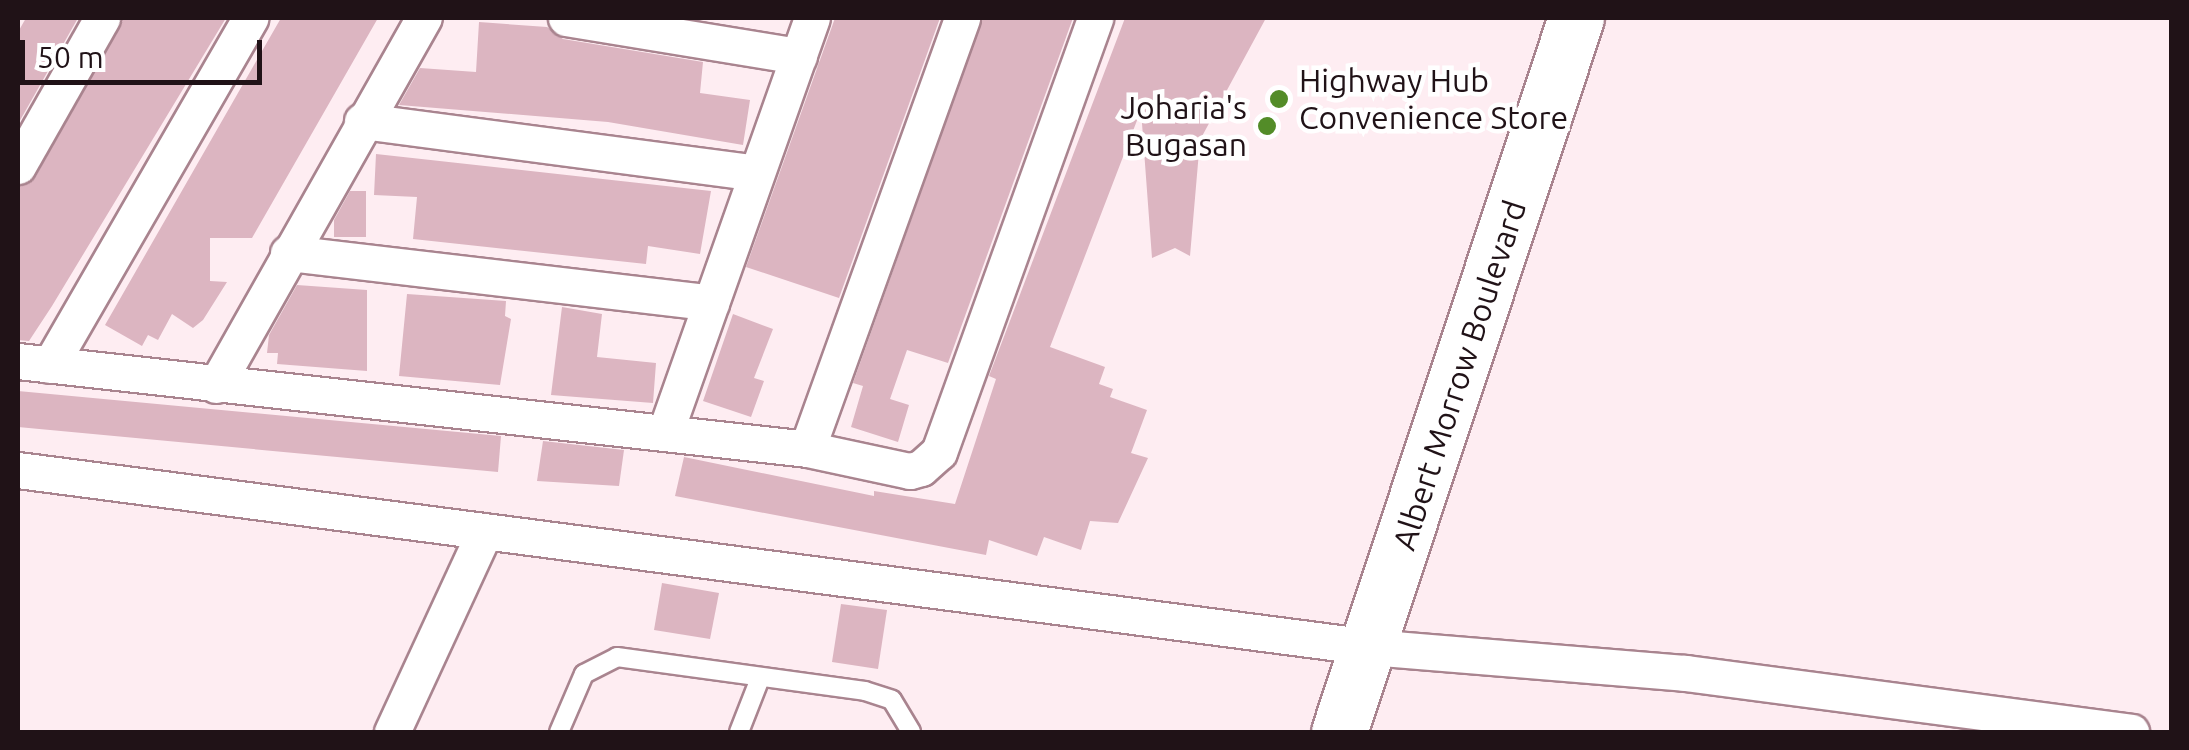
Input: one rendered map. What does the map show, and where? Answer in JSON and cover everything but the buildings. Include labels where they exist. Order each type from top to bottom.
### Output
[{"type":"main road","name":"Albert Morrow Boulevard","points":[[1338,732],[1369,647],[1568,20]]},
{"type":"street","points":[[18,166],[102,18]]},
{"type":"street","points":[[250,18],[34,363],[807,449],[910,471],[931,464],[939,452],[1096,18]]},
{"type":"street","points":[[216,384],[362,121],[424,18]]},
{"type":"street","points":[[566,18],[799,56]]},
{"type":"street","points":[[665,433],[812,18]]},
{"type":"street","points":[[807,449],[962,18]]},
{"type":"street","points":[[362,121],[755,173]]},
{"type":"street","points":[[288,253],[711,303]]},
{"type":"street","points":[[18,470],[1369,647],[1685,673],[2131,732]]},
{"type":"street","points":[[392,732],[484,531]]},
{"type":"lane","points":[[559,732],[584,674],[600,660],[617,657],[759,680],[866,690],[892,700],[911,732]]},
{"type":"lane","points":[[740,732],[759,680]]},
{"type":"place","name":"Highway Hub Convenience Store","points":[[1279,99]]},
{"type":"place","name":"Joharia's Bugasan","points":[[1267,126]]}]
